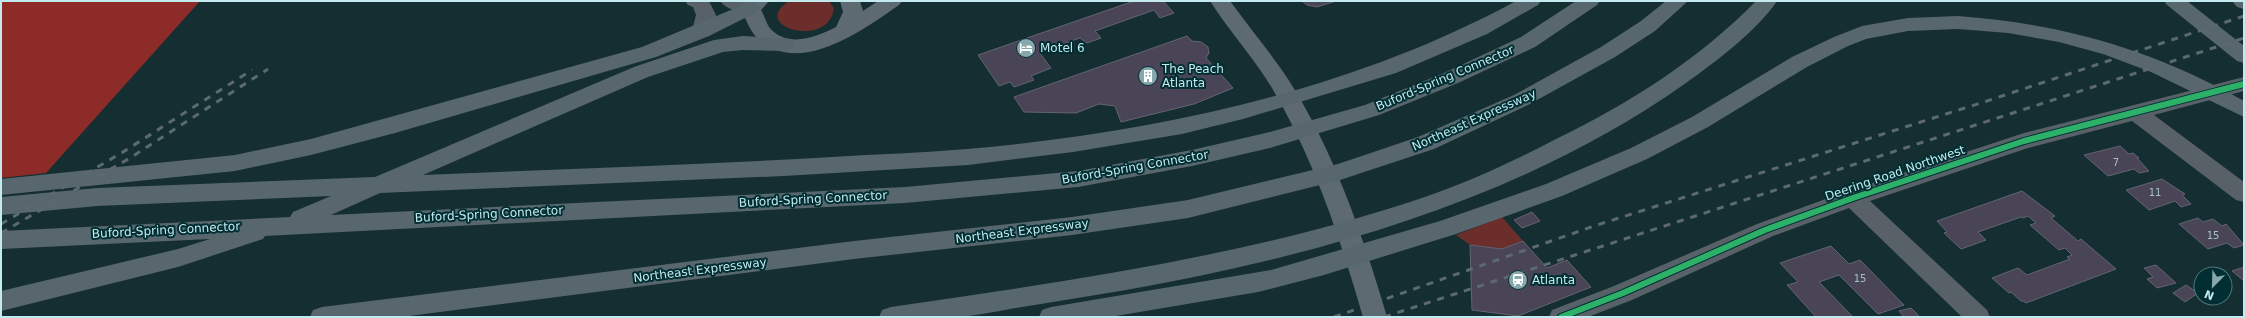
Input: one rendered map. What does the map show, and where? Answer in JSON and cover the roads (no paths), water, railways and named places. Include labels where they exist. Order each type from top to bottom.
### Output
[{"type":"highway","points":[[1,206],[113,196],[822,166],[968,157],[1065,145],[1182,126],[1243,112],[1389,68],[1480,29],[1531,1]]},
{"type":"highway","name":"Buford-Spring Connector","points":[[1,240],[889,195],[1078,179],[1192,158],[1270,140],[1372,110],[1451,78],[1528,42],[1590,1]]},
{"type":"highway","name":"Northeast Expressway","points":[[322,317],[854,250],[1072,226],[1188,209],[1340,172],[1426,143],[1521,100],[1608,52],[1648,26],[1678,1]]},
{"type":"highway","points":[[891,317],[1092,287],[1244,258],[1391,217],[1478,187],[1529,165],[1644,102],[1695,68],[1745,25],[1767,1]]},
{"type":"highway","points":[[2174,1],[2244,56]]},
{"type":"highway","points":[[1,187],[235,163],[311,147],[555,80],[649,52],[702,31],[755,4]]},
{"type":"highway","points":[[1051,317],[1259,281],[1308,270],[1448,229],[1536,197],[1644,152],[1702,121],[1761,84],[1820,51],[1864,32],[1896,23],[1941,18],[1977,18],[2053,29],[2090,39],[2146,59],[2181,75],[2244,110]]},
{"type":"highway","points":[[1,301],[178,258],[294,220],[377,187],[558,107],[642,72],[721,45],[743,43],[786,44]]},
{"type":"main road","points":[[845,30],[852,12],[850,1]]},
{"type":"main road","points":[[755,4],[765,34],[786,44],[812,46],[824,42],[892,1]]},
{"type":"main road","points":[[1220,1],[1280,84],[1318,154],[1360,266],[1375,317]]},
{"type":"street","points":[[695,1],[701,3],[706,15],[702,31]]},
{"type":"street","points":[[730,1],[755,4]]},
{"type":"street","name":"Deering Road Northwest","points":[[1563,317],[1623,293],[1765,230],[1853,198],[2024,141],[2244,84]]},
{"type":"street","points":[[2135,112],[2244,194]]},
{"type":"street","points":[[1853,198],[1978,317]]},
{"type":"railway","points":[[1334,317],[1597,225],[1987,101],[2244,16]]},
{"type":"railway","points":[[1384,317],[2244,38]]},
{"type":"railway","points":[[1,233],[130,158],[268,69]]},
{"type":"railway","points":[[1,224],[123,152],[252,70]]},
{"type":"place","name":"Motel 6","points":[[1026,48]]},
{"type":"place","name":"The Peach Atlanta","points":[[1148,76]]},
{"type":"place","name":"Atlanta","points":[[1518,280]]}]
